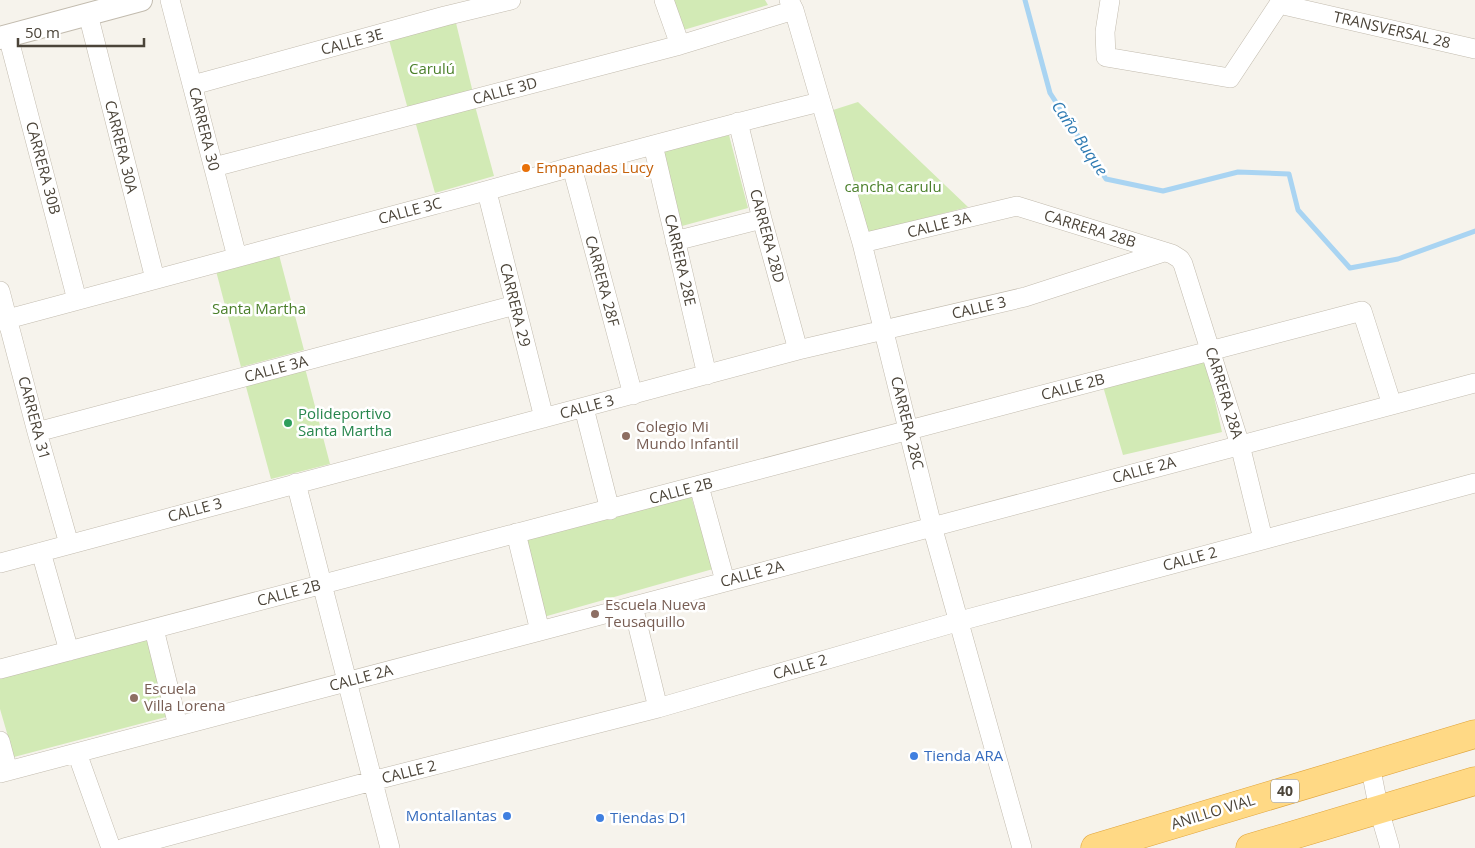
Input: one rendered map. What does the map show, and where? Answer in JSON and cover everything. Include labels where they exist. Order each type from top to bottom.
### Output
[{"type":"highway","name":"ANILLO VIAL","points":[[1095,848],[1475,734]]},
{"type":"highway","points":[[1250,848],[1475,781]]},
{"type":"street","name":"CARRERA 30","points":[[170,0],[237,257]]},
{"type":"street","name":"CALLE 3E","points":[[192,85],[426,21],[511,0]]},
{"type":"street","points":[[664,0],[680,46]]},
{"type":"street","points":[[1110,0],[1105,32],[1106,57],[1230,78],[1278,2]]},
{"type":"street","points":[[4,37],[129,2]]},
{"type":"street","name":"TRANSVERSAL 28","points":[[1278,2],[1475,49]]},
{"type":"street","name":"CALLE 3D","points":[[214,168],[680,46],[792,5]]},
{"type":"street","name":"CARRERA 28C","points":[[792,5],[862,243],[932,526],[1022,848]]},
{"type":"street","name":"CARRERA 30A","points":[[88,14],[154,280]]},
{"type":"street","name":"CARRERA 30B","points":[[4,37],[77,300]]},
{"type":"street","name":"CALLE 3C","points":[[4,320],[432,204],[486,192],[738,122],[820,102]]},
{"type":"street","name":"CARRERA 28D","points":[[738,122],[798,350]]},
{"type":"street","name":"CARRERA 28E","points":[[653,145],[707,375]]},
{"type":"street","name":"CARRERA 28F","points":[[572,167],[632,395]]},
{"type":"street","name":"CARRERA 29","points":[[486,192],[544,418]]},
{"type":"street","name":"CALLE 3A","points":[[862,243],[1016,206]]},
{"type":"street","name":"CARRERA 28B","points":[[1016,206],[1168,253]]},
{"type":"street","points":[[675,241],[762,219]]},
{"type":"street","name":"CALLE 3","points":[[0,562],[798,350],[1025,297],[1168,253]]},
{"type":"street","name":"CARRERA 28A","points":[[1168,253],[1180,258],[1183,264],[1212,351],[1240,445],[1263,539]]},
{"type":"street","name":"CARRERA 31","points":[[0,290],[4,320],[69,544]]},
{"type":"street","name":"CALLE 3A","points":[[37,432],[515,305]]},
{"type":"street","name":"CALLE 2B","points":[[0,669],[1362,312],[1392,405]]},
{"type":"street","name":"CALLE 2A","points":[[4,772],[1475,383]]},
{"type":"street","points":[[584,408],[610,510]]},
{"type":"street","points":[[296,483],[390,848]]},
{"type":"street","name":"CALLE 2","points":[[124,848],[372,781],[658,708],[960,621],[1475,483]]},
{"type":"street","points":[[699,486],[725,581]]},
{"type":"street","points":[[516,534],[540,631]]},
{"type":"street","points":[[41,552],[70,651]]},
{"type":"street","points":[[632,606],[658,708]]},
{"type":"street","points":[[154,629],[178,726]]},
{"type":"street","points":[[0,741],[4,772]]},
{"type":"street","points":[[77,753],[110,848]]},
{"type":"street","points":[[1370,765],[1379,810],[1390,848]]},
{"type":"green space","points":[[670,0],[765,0],[768,5],[680,31]]},
{"type":"green space","name":"Carulú","points":[[456,23],[474,97],[409,113],[389,40]]},
{"type":"green space","name":"cancha carulu","points":[[858,102],[968,207],[867,233],[830,111]]},
{"type":"green space","name":"Carulú","points":[[475,106],[494,176],[435,193],[415,121]]},
{"type":"green space","points":[[729,135],[748,208],[682,226],[663,152]]},
{"type":"green space","name":"Santa Martha","points":[[278,251],[304,350],[241,367],[215,267]]},
{"type":"green space","points":[[1203,348],[1222,432],[1123,455],[1100,376]]},
{"type":"green space","name":"Polideportivo Santa Martha","points":[[305,368],[330,464],[271,479],[245,383]]},
{"type":"green space","points":[[688,486],[713,569],[540,618],[516,531]]},
{"type":"green space","points":[[146,630],[166,717],[14,757],[0,709],[0,670]]},
{"type":"waterway","name":"Caño Buque","points":[[1025,0],[1050,93],[1106,179],[1163,191],[1238,172],[1289,174],[1298,210],[1350,268],[1398,259],[1475,231]]},
{"type":"place","name":"Empanadas Lucy","points":[[526,168]]},
{"type":"place","name":"Polideportivo Santa Martha","points":[[288,423]]},
{"type":"place","name":"Colegio Mi Mundo Infantil","points":[[626,436]]},
{"type":"place","name":"Escuela Nueva Teusaquillo","points":[[595,614]]},
{"type":"place","name":"Escuela Villa Lorena","points":[[134,698]]},
{"type":"place","name":"Tienda ARA","points":[[914,756]]},
{"type":"place","name":"Montallantas","points":[[507,816]]},
{"type":"place","name":"Tiendas D1","points":[[600,818]]}]
